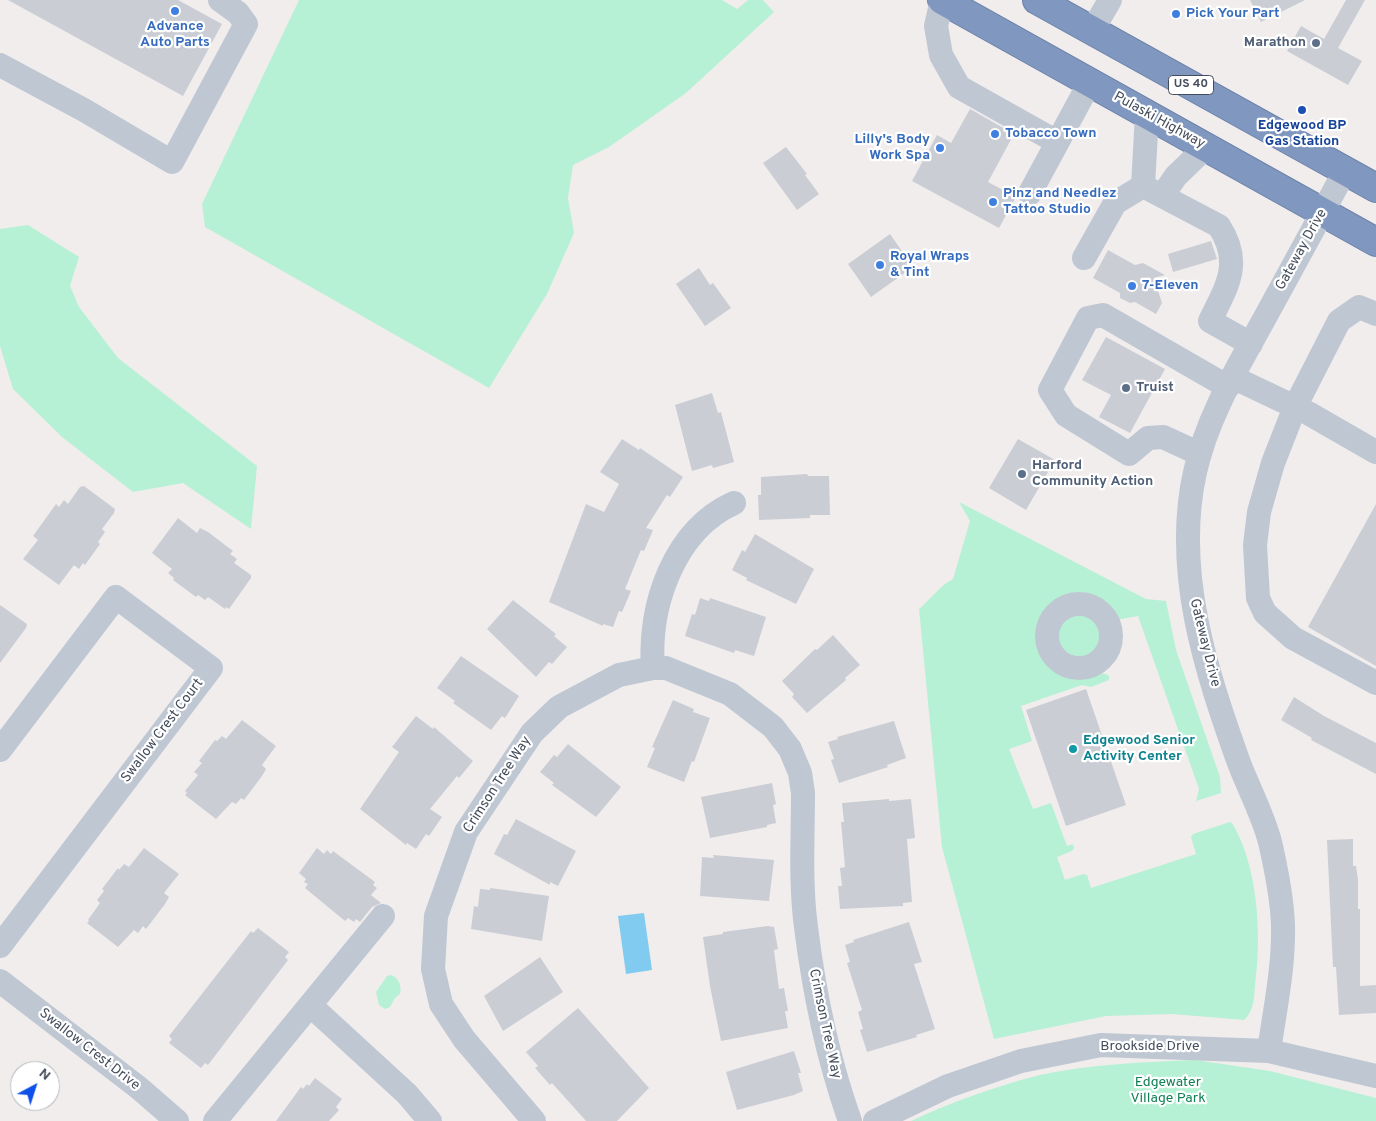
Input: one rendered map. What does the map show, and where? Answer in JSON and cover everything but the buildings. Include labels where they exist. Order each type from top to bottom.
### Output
[{"type":"highway","name":"Pulaski Highway","points":[[942,0],[1376,242]]},
{"type":"highway","name":"US 40","points":[[1037,0],[1345,171],[1374,181]]},
{"type":"street","points":[[0,65],[84,110],[172,162],[246,24],[238,13],[220,0]]},
{"type":"street","points":[[942,0],[936,26],[941,55],[959,87],[1057,142]]},
{"type":"street","points":[[1092,30],[1110,0]]},
{"type":"street","points":[[1030,193],[1090,82]]},
{"type":"street","points":[[1146,114],[1152,191]]},
{"type":"street","points":[[1084,258],[1115,203],[1152,191],[1176,176],[1206,147]]},
{"type":"street","name":"Gateway Drive","points":[[1269,1050],[1280,972],[1283,924],[1269,840],[1224,722],[1193,610],[1188,568],[1188,526],[1195,472],[1208,430],[1250,344],[1345,171]]},
{"type":"street","points":[[1152,191],[1219,226],[1226,236],[1233,265],[1231,276],[1210,321],[1250,344]]},
{"type":"street","points":[[1376,314],[1359,307],[1339,321],[1295,407],[1273,463],[1259,512],[1255,546],[1258,598],[1265,613],[1293,638],[1376,683]]},
{"type":"street","points":[[1200,454],[1163,437],[1148,438],[1129,454],[1066,415],[1050,390],[1088,318],[1103,315],[1230,382],[1295,407],[1376,452]]},
{"type":"street","points":[[653,668],[653,630],[671,565],[686,542],[700,526],[717,511],[734,503]]},
{"type":"street","name":"Swallow Crest Court","points":[[0,750],[116,597],[211,668],[0,946]]},
{"type":"street","name":"Crimson Tree Way","points":[[534,1121],[464,1039],[441,1004],[432,969],[436,916],[466,832],[532,733],[559,707],[575,697],[619,675],[653,668],[666,668],[730,694],[773,727],[790,749],[797,765],[803,793],[805,926],[815,985],[836,1081],[850,1121]]},
{"type":"street","points":[[215,1121],[383,916]]},
{"type":"street","name":"Swallow Crest Drive","points":[[0,981],[139,1088],[177,1121]]},
{"type":"street","points":[[310,1005],[407,1094],[430,1121]]},
{"type":"street","name":"Brookside Drive","points":[[875,1121],[948,1086],[1021,1061],[1100,1045],[1269,1050],[1376,1076]]},
{"type":"green space","points":[[299,0],[722,0],[737,9],[748,0],[763,0],[774,12],[686,93],[609,147],[573,165],[568,198],[574,233],[547,294],[489,388],[205,227],[202,204]]},
{"type":"green space","points":[[28,225],[79,257],[70,286],[79,307],[118,358],[257,466],[251,529],[183,483],[133,492],[62,437],[13,389],[0,346],[0,229]]},
{"type":"green space","points":[[959,502],[1146,599],[1166,601],[1176,650],[1220,777],[1221,793],[1196,801],[1199,789],[1138,616],[1116,620],[1104,605],[1086,598],[1067,598],[1051,609],[1042,627],[1043,646],[1046,655],[1058,669],[1076,675],[1106,674],[1109,676],[1109,680],[1091,687],[1082,685],[1021,706],[1032,741],[1009,749],[1033,809],[1051,803],[1067,846],[1073,844],[1074,848],[1072,851],[1057,857],[1065,880],[1083,874],[1087,875],[1091,888],[1196,854],[1191,837],[1193,834],[1230,822],[1232,823],[1248,859],[1253,880],[1258,923],[1254,999],[1250,1013],[1244,1020],[1172,1014],[1106,1016],[994,1039],[942,847],[919,609],[939,589],[953,579],[970,521]]},
{"type":"green space","points":[[1086,611],[1099,618],[1105,626],[1105,646],[1099,654],[1091,660],[1076,661],[1063,654],[1057,646],[1056,631],[1063,618],[1071,612]]},
{"type":"green space","points":[[391,975],[399,983],[401,988],[400,994],[395,998],[390,1007],[385,1009],[379,1005],[376,992],[387,976]]},
{"type":"green space","name":"Edgewater Village Park","points":[[1195,1060],[1270,1071],[1376,1098],[1376,1121],[911,1121],[974,1095],[1040,1075],[1098,1066]]},
{"type":"water","points":[[644,913],[652,970],[626,974],[618,916]]},
{"type":"place","name":"Advance Auto Parts","points":[[175,11]]},
{"type":"place","name":"Pick Your Part","points":[[1176,14]]},
{"type":"place","name":"Marathon","points":[[1316,43]]},
{"type":"place","name":"Edgewood BP Gas Station","points":[[1302,110]]},
{"type":"place","name":"Tobacco Town","points":[[995,134]]},
{"type":"place","name":"Lilly's Body Work Spa","points":[[940,148]]},
{"type":"place","name":"Pinz and Needlez Tattoo Studio","points":[[993,202]]},
{"type":"place","name":"Royal Wraps & Tint","points":[[880,265]]},
{"type":"place","name":"7-Eleven","points":[[1132,286]]},
{"type":"place","name":"Truist","points":[[1126,388]]},
{"type":"place","name":"Harford Community Action","points":[[1022,474]]},
{"type":"place","name":"Edgewood Senior Activity Center","points":[[1073,749]]}]
